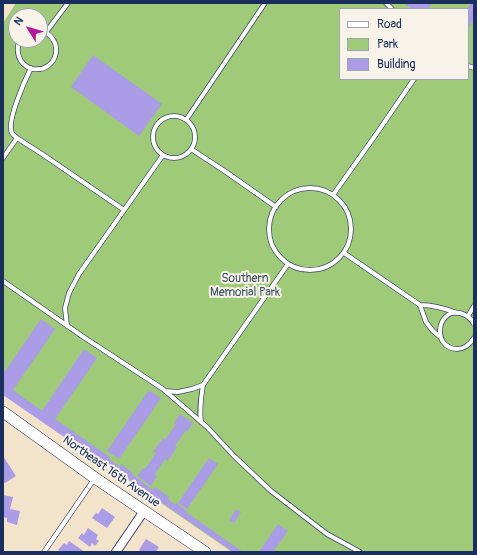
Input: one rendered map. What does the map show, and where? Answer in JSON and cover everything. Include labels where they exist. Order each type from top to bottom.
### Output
[{"type":"street","name":"Northeast 16th Avenue","points":[[3,412],[95,478],[205,552]]},
{"type":"street","points":[[116,552],[144,511]]},
{"type":"lane","points":[[48,29],[68,3]]},
{"type":"lane","points":[[186,120],[265,3]]},
{"type":"lane","points":[[18,48],[18,55],[25,66],[37,69],[44,68],[54,60],[57,48],[55,42],[48,34]]},
{"type":"lane","points":[[31,68],[23,84],[16,104],[10,126],[12,133],[17,138],[124,210]]},
{"type":"lane","points":[[333,195],[413,80]]},
{"type":"lane","points":[[176,116],[186,120],[193,127],[195,133],[195,140],[191,149],[183,156],[176,158],[163,155],[155,145],[153,138],[157,124],[169,117],[176,116]]},
{"type":"lane","points":[[3,158],[17,138]]},
{"type":"lane","points":[[191,149],[276,207]]},
{"type":"lane","points":[[67,326],[66,308],[68,293],[79,274],[163,155]]},
{"type":"lane","points":[[314,188],[326,191],[337,197],[346,207],[351,220],[352,233],[348,246],[341,258],[330,266],[317,270],[304,270],[291,266],[280,258],[273,248],[269,236],[269,224],[276,207],[280,201],[290,193],[302,189],[314,188]]},
{"type":"lane","points":[[344,253],[420,305],[432,305],[463,314],[468,316],[474,324]]},
{"type":"lane","points":[[201,422],[200,400],[204,385],[288,264]]},
{"type":"lane","points":[[3,281],[67,326],[165,391],[207,427],[270,491],[327,534],[360,552]]},
{"type":"lane","points":[[420,305],[426,322],[448,346],[459,349],[465,347],[473,340]]},
{"type":"lane","points":[[468,316],[474,306]]},
{"type":"lane","points":[[440,337],[439,332],[442,321],[447,316],[457,313]]},
{"type":"lane","points":[[165,391],[178,392],[204,385]]},
{"type":"lane","points":[[44,552],[95,478]]},
{"type":"green space","name":"Southern Memorial Park","points":[[16,3],[474,3],[474,552],[232,552],[3,394],[3,23],[8,15],[8,48],[48,48],[48,8],[13,8]]},
{"type":"building","points":[[403,3],[432,3],[429,8],[410,8]]},
{"type":"building","points":[[471,3],[474,3],[474,19],[469,26],[469,8],[468,8]]},
{"type":"building","points":[[93,55],[162,104],[139,136],[71,87]]},
{"type":"building","points":[[41,319],[55,329],[13,390],[42,411],[84,349],[97,358],[55,419],[110,457],[109,459],[119,466],[115,472],[3,395],[3,374]]},
{"type":"building","points":[[149,390],[161,398],[119,459],[107,451]]},
{"type":"building","points":[[180,414],[193,423],[175,446],[177,447],[168,461],[165,459],[155,474],[157,476],[151,486],[137,476],[143,468],[145,469],[156,453],[153,452],[163,438],[165,440],[176,424],[174,423]]},
{"type":"building","points":[[3,456],[16,476],[5,483],[3,481]]},
{"type":"building","points":[[209,458],[218,464],[187,509],[178,503]]},
{"type":"building","points":[[121,464],[153,490],[155,487],[169,497],[168,499],[175,505],[176,503],[187,511],[186,512],[243,552],[233,552],[116,471]]},
{"type":"building","points":[[3,495],[13,497],[10,509],[20,511],[17,525],[7,522],[7,518],[3,517]]},
{"type":"building","points":[[102,508],[115,517],[107,528],[92,518],[96,513],[98,514]]},
{"type":"building","points":[[236,509],[241,512],[234,523],[229,520]]},
{"type":"building","points":[[278,524],[288,531],[273,552],[259,552]]},
{"type":"building","points":[[88,528],[98,535],[96,539],[99,541],[95,546],[92,543],[90,547],[78,538],[82,533],[84,535]]},
{"type":"building","points":[[146,539],[159,547],[156,552],[141,552],[139,550]]},
{"type":"building","points":[[69,541],[85,552],[61,552],[58,550],[64,543],[67,545]]}]
